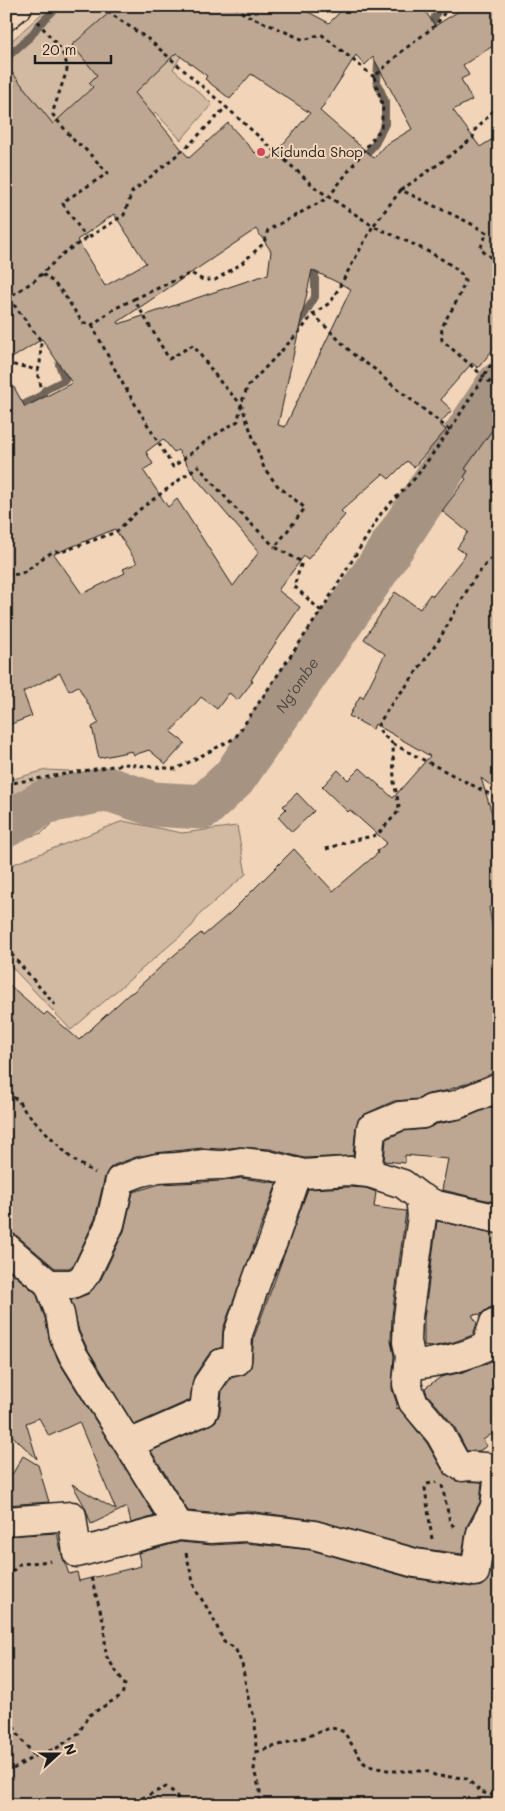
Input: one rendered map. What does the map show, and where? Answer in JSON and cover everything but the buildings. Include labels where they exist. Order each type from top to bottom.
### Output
[{"type":"street","points":[[6,16],[27,12]]},
{"type":"street","points":[[369,1173],[371,1128],[400,1116],[423,1114],[431,1109],[456,1105],[499,1087]]},
{"type":"street","points":[[49,1284],[72,1284],[81,1280],[87,1272],[110,1224],[120,1180],[158,1168],[252,1162],[303,1174],[350,1171],[369,1173],[402,1184],[420,1197],[436,1205],[499,1219]]},
{"type":"street","points":[[130,1444],[204,1411],[207,1385],[222,1364],[237,1361],[238,1334],[298,1172]]},
{"type":"street","points":[[6,1521],[72,1516],[77,1553],[180,1526],[211,1529],[246,1527],[314,1535],[415,1563],[475,1572],[481,1533],[495,1507],[499,1469],[463,1467],[456,1463],[440,1434],[413,1402],[406,1384],[409,1366],[407,1330],[422,1216],[420,1197]]},
{"type":"street","points":[[6,1247],[49,1284],[58,1306],[64,1336],[73,1355],[180,1526]]},
{"type":"street","points":[[409,1366],[465,1356],[477,1351],[486,1346],[494,1323],[499,1321]]},
{"type":"path","points":[[99,6],[148,39],[328,198],[373,226],[439,257],[462,274],[465,282],[456,303],[445,320],[441,336],[444,342],[499,390]]},
{"type":"path","points":[[92,325],[114,309],[192,273],[204,280],[215,280],[241,264],[264,242],[268,230],[328,198],[381,128],[383,107],[374,77],[322,34],[304,40],[244,14],[235,6]]},
{"type":"path","points":[[374,77],[401,52],[436,25],[449,6]]},
{"type":"path","points":[[27,12],[61,51],[67,63],[67,70],[53,115],[75,143],[81,146],[108,173],[66,200],[63,204],[87,239]]},
{"type":"path","points":[[42,274],[52,280],[62,291],[83,322],[92,325],[120,379],[173,467],[210,438],[238,421],[241,404],[248,386],[302,329],[313,314],[330,302],[373,226],[401,190],[473,138],[474,131],[499,105]]},
{"type":"path","points":[[42,390],[37,371],[40,366],[41,341],[8,298],[42,274],[65,252],[124,215],[132,192],[189,145],[226,107]]},
{"type":"path","points":[[401,190],[487,233],[480,249],[499,264]]},
{"type":"path","points":[[134,299],[169,360],[193,345],[222,384],[241,404],[264,468],[277,486],[305,508],[275,546]]},
{"type":"path","points":[[313,314],[354,354],[450,430]]},
{"type":"path","points":[[6,784],[125,764],[176,769],[235,738],[321,611],[382,512],[415,478],[450,430],[499,352]]},
{"type":"path","points":[[6,361],[9,364],[30,367],[37,371]]},
{"type":"path","points":[[6,574],[21,574],[48,554],[64,551],[116,532],[139,510],[198,466],[233,506],[275,546],[302,562],[294,586],[321,611]]},
{"type":"path","points":[[499,548],[473,580],[439,640],[378,725],[381,733],[393,744],[499,799]]},
{"type":"path","points":[[326,849],[377,835],[397,813],[399,806],[394,782],[393,744]]},
{"type":"path","points":[[6,948],[55,1006]]},
{"type":"path","points":[[6,1101],[12,1096],[18,1099],[25,1111],[72,1159],[103,1177],[120,1180]]},
{"type":"path","points":[[415,1563],[426,1558],[433,1546],[426,1499],[425,1488],[427,1484],[438,1482],[442,1485],[450,1522],[454,1528],[460,1531],[481,1533]]},
{"type":"path","points":[[180,1526],[195,1588],[211,1614],[224,1642],[235,1648],[242,1664],[250,1708],[255,1717],[256,1752],[254,1770],[260,1791],[259,1805]]},
{"type":"path","points":[[6,1773],[35,1756],[57,1748],[79,1732],[88,1716],[122,1695],[125,1684],[106,1656],[104,1624],[89,1570],[77,1553]]},
{"type":"path","points":[[6,1577],[20,1564],[52,1561]]},
{"type":"path","points":[[6,1712],[20,1738],[35,1756]]},
{"type":"path","points":[[256,1752],[330,1728],[337,1729],[344,1732],[363,1762],[368,1766],[392,1771],[426,1771],[437,1776],[466,1778],[481,1792],[499,1797]]},
{"type":"path","points":[[127,1805],[166,1787],[176,1795],[180,1805]]},
{"type":"shaded area","points":[[50,6],[212,6],[173,69],[212,104],[181,140],[155,112],[136,156],[6,253],[6,46]]},
{"type":"shaded area","points":[[46,770],[69,771],[79,796],[42,833],[8,843],[6,837],[6,781]]},
{"type":"shaded area","points":[[123,821],[182,833],[237,826],[246,874],[200,914],[192,926],[71,1030],[6,961],[6,867]]},
{"type":"waterway","points":[[42,22],[58,6]]},
{"type":"waterway","points":[[427,29],[433,22],[439,6]]},
{"type":"waterway","points":[[6,58],[31,36],[38,26]]},
{"type":"waterway","points":[[362,159],[375,144],[385,124],[385,101],[377,82],[378,64],[384,60]]},
{"type":"waterway","points":[[296,328],[315,297],[315,262]]},
{"type":"waterway","points":[[16,411],[42,395],[45,390],[65,380],[59,364],[66,360]]},
{"type":"waterway","name":"Ng'ombe","points":[[6,825],[44,802],[108,789],[153,804],[203,807],[234,778],[376,571],[499,384]]},
{"type":"place","name":"Kidunda Shop","points":[[261,152]]}]
